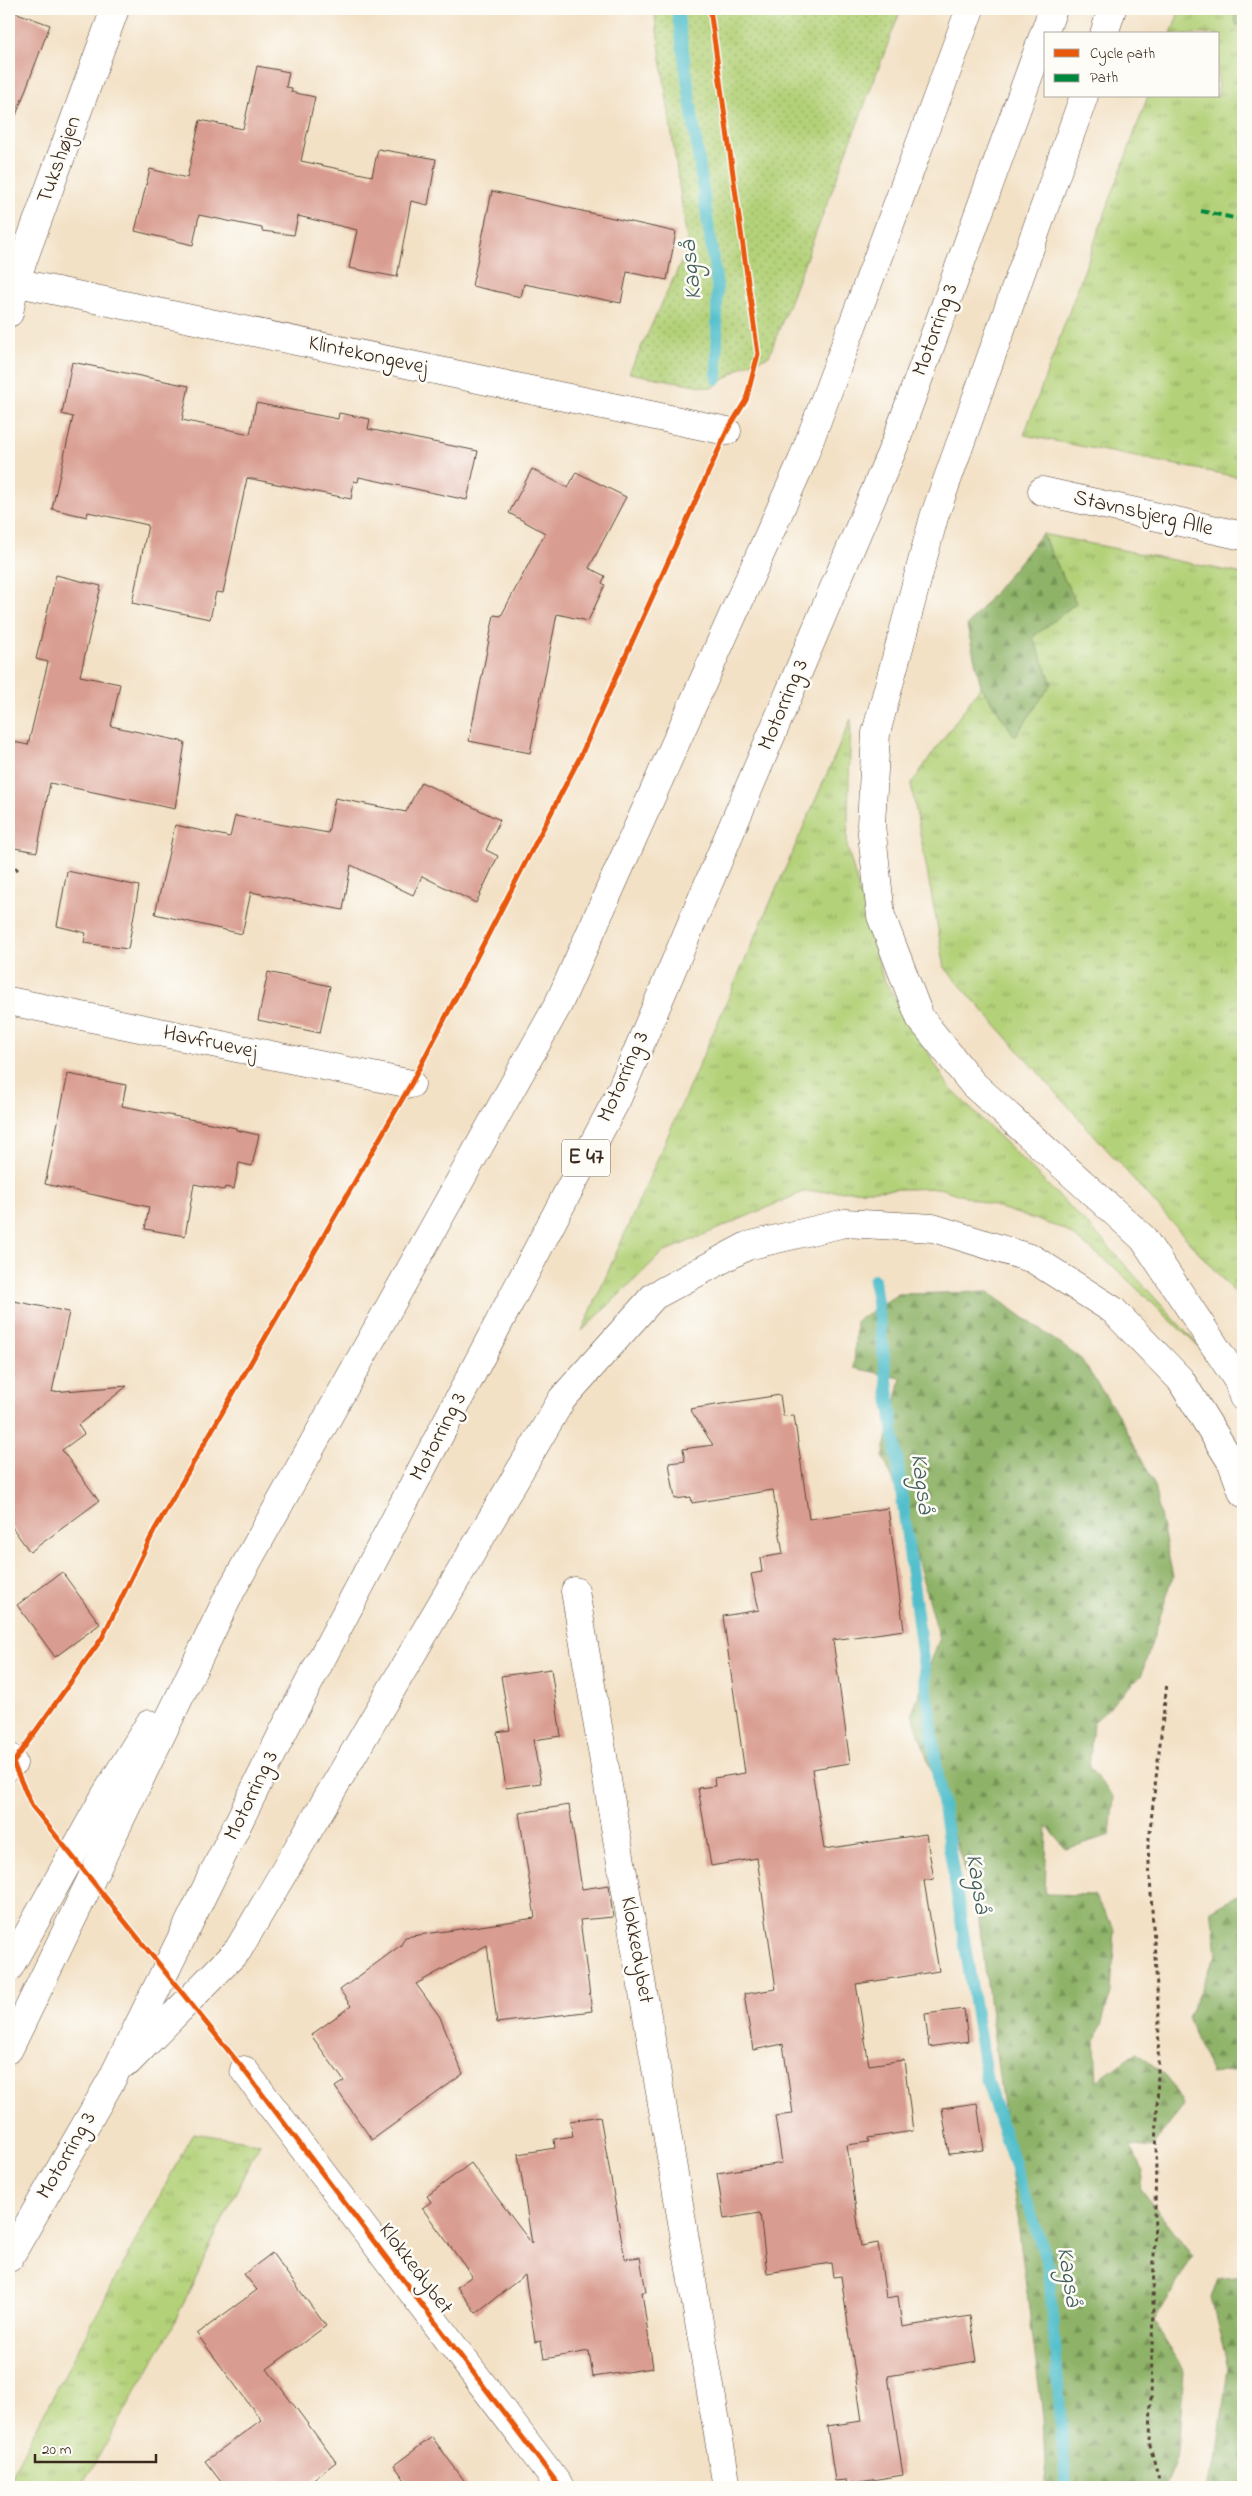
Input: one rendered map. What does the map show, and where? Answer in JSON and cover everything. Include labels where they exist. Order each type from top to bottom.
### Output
[{"type":"main road","name":"Tukshøjen","points":[[9,313],[12,281],[115,9]]},
{"type":"main road","points":[[9,1968],[106,1794],[232,1589],[558,1005],[802,461],[970,9]]},
{"type":"main road","name":"Motorring 3","points":[[1045,32],[1053,9]]},
{"type":"main road","points":[[1105,32],[1112,9]]},
{"type":"main road","name":"Motorring 3","points":[[9,2258],[112,2079],[285,1728],[617,1099],[894,446],[1044,34]]},
{"type":"main road","points":[[1083,98],[934,517],[876,733],[871,825],[881,916],[920,1018],[973,1084],[1142,1238],[1238,1382],[1243,1397]]},
{"type":"main road","name":"Klintekongevej","points":[[12,281],[728,431]]},
{"type":"main road","name":"Stavnsbjerg Alle","points":[[1042,491],[1243,536]]},
{"type":"main road","name":"Havfruevej","points":[[9,1002],[411,1084]]},
{"type":"main road","points":[[112,2079],[238,1950],[562,1399],[654,1296],[747,1246],[845,1223],[933,1228],[1033,1259],[1113,1310],[1180,1379],[1232,1463],[1243,1493]]},
{"type":"main road","points":[[9,2049],[232,1589]]},
{"type":"main road","name":"Klokkedybet","points":[[575,1591],[727,2487]]},
{"type":"main road","name":"Klokkedybet","points":[[244,2070],[560,2487]]},
{"type":"path","points":[[9,862],[20,871]]},
{"type":"path","points":[[1161,2487],[1150,2446],[1159,2019],[1148,1847],[1167,1682]]},
{"type":"green space","points":[[654,9],[901,9],[769,356],[745,365],[712,388],[629,373],[688,248]]},
{"type":"green space","points":[[1180,9],[1232,9],[1237,26],[1243,21],[1243,478],[1024,435],[1147,98],[1220,98],[1220,32],[1172,32]]},
{"type":"green space","points":[[1232,9],[1243,9],[1243,21],[1237,26]]},
{"type":"green space","points":[[1042,534],[1243,574],[1243,1302],[945,968],[911,784],[981,686],[1015,736],[1033,637],[1076,603]]},
{"type":"green space","points":[[1042,534],[1076,603],[1033,637],[1052,683],[1015,737],[981,686],[967,626]]},
{"type":"green space","points":[[851,719],[847,846],[883,978],[949,1087],[1097,1234],[1204,1352],[1113,1266],[1064,1229],[939,1188],[803,1192],[662,1253],[582,1331]]},
{"type":"green space","points":[[988,1292],[1081,1359],[1122,1421],[1153,1481],[1173,1577],[1141,1676],[1093,1723],[1089,1768],[1114,1797],[1110,1835],[1066,1849],[1047,1826],[1045,1894],[1094,1895],[1115,1930],[1111,1993],[1095,2044],[1097,2081],[1137,2052],[1169,2079],[1184,2106],[1151,2148],[1130,2145],[1143,2170],[1140,2189],[1193,2256],[1154,2322],[1184,2370],[1178,2452],[1166,2487],[1046,2487],[1043,2417],[977,1906],[912,1713],[939,1640],[901,1499],[883,1457],[901,1378],[854,1368],[856,1321],[898,1294]]},
{"type":"green space","points":[[1243,1892],[1243,2069],[1212,2074],[1188,2018],[1217,1952],[1211,1910]]},
{"type":"green space","points":[[193,2133],[259,2143],[170,2332],[81,2487],[9,2487],[9,2479]]},
{"type":"green space","points":[[1243,2275],[1243,2487],[1206,2487],[1216,2462],[1228,2367],[1211,2298],[1218,2278]]},
{"type":"building","points":[[9,10],[50,25],[12,126],[9,125]]},
{"type":"building","points":[[257,66],[289,72],[286,87],[292,88],[291,92],[315,97],[301,161],[372,176],[378,149],[436,159],[428,205],[411,201],[397,277],[349,268],[357,230],[298,216],[294,235],[262,231],[262,228],[199,215],[193,245],[135,231],[150,169],[187,178],[200,120],[243,129]]},
{"type":"building","points":[[492,191],[676,232],[667,280],[627,272],[621,303],[524,284],[521,297],[472,286]]},
{"type":"building","points":[[72,362],[189,386],[182,420],[250,434],[256,403],[338,419],[339,413],[370,419],[368,429],[478,451],[467,500],[359,477],[358,482],[354,481],[351,499],[247,478],[223,593],[216,592],[210,619],[132,603],[148,525],[88,512],[87,517],[52,509],[73,417],[62,414]]},
{"type":"building","points":[[532,469],[568,488],[576,472],[626,497],[589,568],[605,576],[602,583],[605,585],[588,621],[557,614],[530,753],[469,741],[494,615],[501,616],[545,533],[509,513]]},
{"type":"building","points":[[56,575],[101,586],[80,676],[120,684],[111,726],[185,742],[175,809],[50,783],[37,852],[9,847],[9,741],[28,745],[48,662],[36,659]]},
{"type":"building","points":[[421,782],[500,820],[486,850],[498,856],[476,903],[422,876],[413,895],[351,865],[343,910],[251,892],[242,934],[155,914],[175,825],[230,837],[235,816],[328,833],[335,798],[406,812]]},
{"type":"building","points":[[67,871],[139,886],[128,949],[84,943],[86,933],[57,926]]},
{"type":"building","points":[[268,972],[330,986],[320,1033],[258,1020]]},
{"type":"building","points":[[68,1074],[126,1085],[122,1106],[236,1128],[236,1130],[259,1135],[252,1166],[239,1163],[234,1189],[225,1187],[224,1190],[194,1184],[185,1236],[145,1229],[149,1207],[45,1184]]},
{"type":"building","points":[[9,1300],[69,1312],[52,1392],[127,1386],[78,1425],[84,1434],[62,1450],[99,1501],[30,1552],[9,1523]]},
{"type":"building","points":[[780,1395],[783,1416],[794,1415],[809,1519],[888,1508],[904,1630],[833,1640],[850,1763],[812,1769],[824,1849],[926,1834],[934,1879],[924,1881],[939,1971],[856,1984],[869,2065],[904,2060],[913,2131],[868,2138],[869,2142],[847,2145],[861,2246],[878,2243],[886,2298],[898,2296],[902,2327],[970,2316],[977,2361],[888,2376],[903,2475],[847,2484],[846,2480],[835,2481],[827,2426],[862,2421],[841,2276],[833,2277],[831,2263],[767,2273],[760,2213],[724,2219],[717,2173],[782,2163],[775,2116],[793,2114],[783,2044],[753,2050],[744,1994],[776,1989],[757,1858],[711,1866],[698,1788],[715,1786],[714,1778],[745,1773],[723,1616],[759,1610],[751,1574],[762,1572],[760,1558],[783,1554],[773,1490],[692,1503],[691,1497],[675,1499],[669,1463],[685,1461],[683,1449],[713,1445],[690,1409]]},
{"type":"building","points":[[62,1572],[100,1624],[55,1657],[17,1605]]},
{"type":"building","points":[[551,1669],[561,1736],[533,1740],[541,1783],[506,1788],[497,1732],[510,1730],[501,1676]]},
{"type":"building","points":[[569,1805],[582,1889],[609,1885],[613,1917],[580,1920],[592,2011],[497,2023],[487,1945],[416,1984],[440,2017],[463,2074],[372,2140],[335,2087],[344,2081],[311,2035],[351,2006],[340,1990],[401,1945],[405,1937],[535,1918],[519,1813]]},
{"type":"building","points":[[964,2009],[968,2041],[929,2047],[925,2014]]},
{"type":"building","points":[[977,2103],[984,2150],[949,2154],[942,2108]]},
{"type":"building","points":[[600,2116],[625,2259],[640,2257],[646,2292],[642,2292],[653,2368],[593,2377],[589,2351],[544,2359],[541,2341],[535,2342],[525,2275],[476,2313],[457,2287],[472,2276],[422,2208],[431,2202],[427,2196],[471,2163],[532,2244],[518,2154],[555,2148],[554,2139],[573,2136],[570,2121]]},
{"type":"building","points":[[272,2253],[326,2326],[267,2369],[336,2462],[303,2487],[225,2487],[205,2461],[261,2420],[197,2334],[257,2290],[244,2274]]},
{"type":"building","points":[[432,2437],[469,2487],[410,2487],[394,2465]]},
{"type":"waterway","name":"Kagså","points":[[677,9],[717,286],[717,379]]},
{"type":"waterway","name":"Kagså","points":[[874,1280],[938,1777],[987,2082],[1049,2268],[1066,2487]]},
{"type":"marked path","points":[[1201,211],[1239,219],[1243,225]]},
{"type":"cycle path","points":[[560,2487],[244,2070],[32,1806],[13,1763],[102,1638],[154,1531],[411,1084],[581,755],[727,431],[746,400],[758,354],[710,9]]}]
